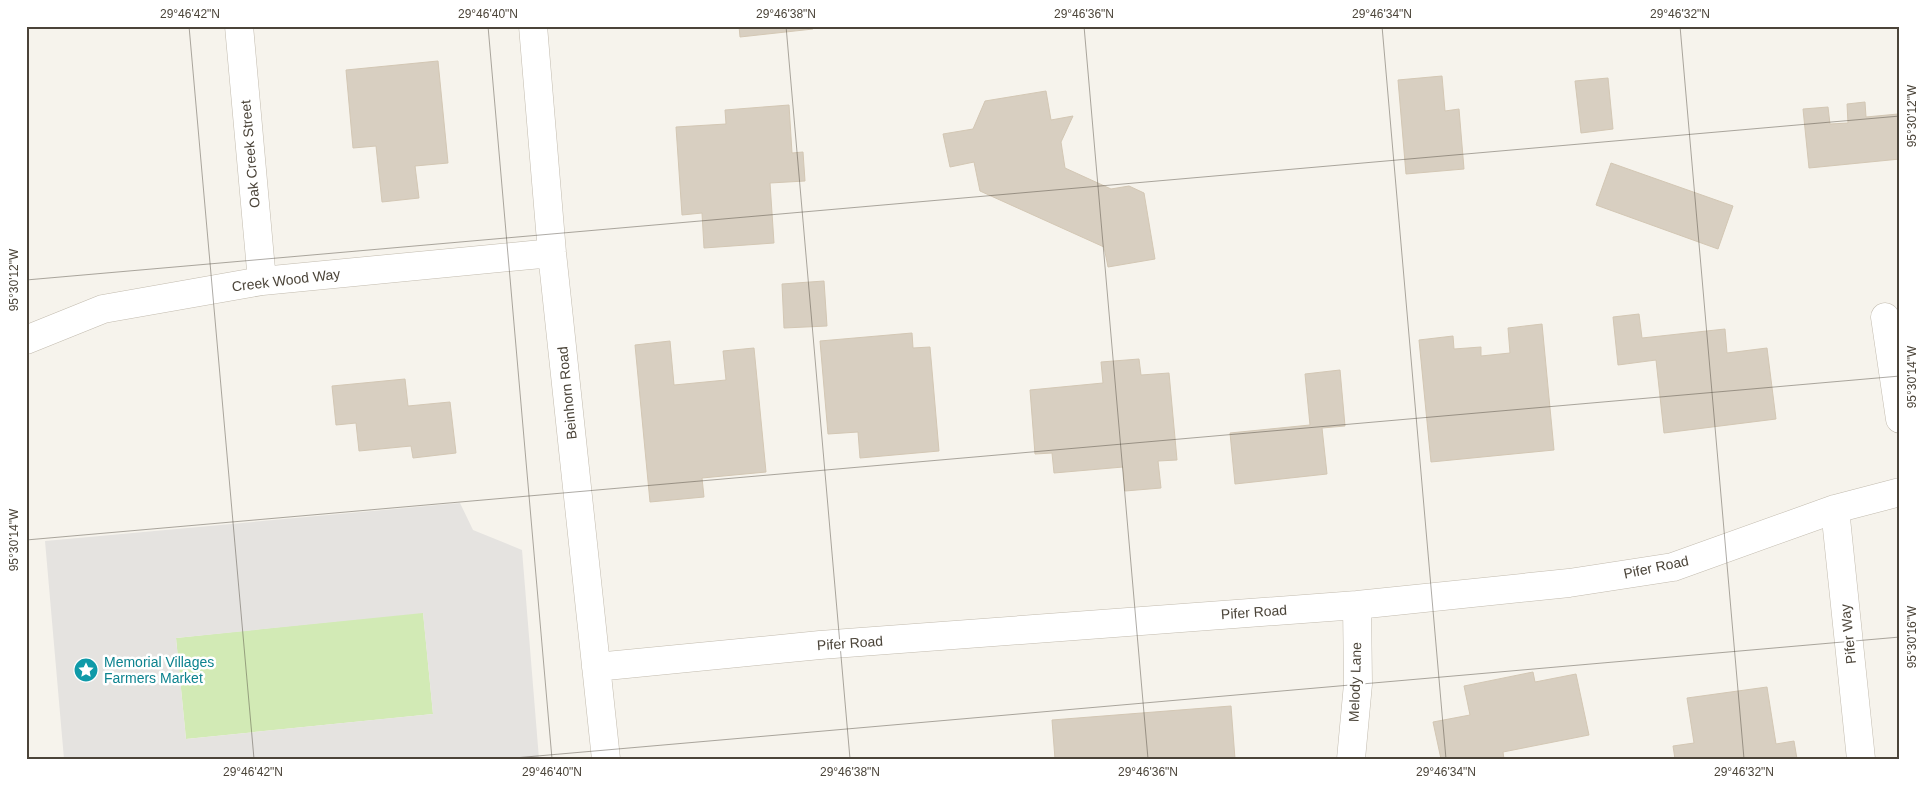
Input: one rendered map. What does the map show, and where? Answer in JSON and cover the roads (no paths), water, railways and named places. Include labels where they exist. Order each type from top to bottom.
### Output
[{"type":"street","name":"Oak Creek Street","points":[[239,26],[262,281]]},
{"type":"street","name":"Beinhorn Road","points":[[533,26],[552,253],[606,759]]},
{"type":"street","name":"Creek Wood Way","points":[[26,340],[103,309],[262,281],[552,253]]},
{"type":"street","points":[[1885,317],[1900,419]]},
{"type":"street","name":"Pifer Road","points":[[596,667],[820,645],[1357,605],[1569,583],[1673,567],[1836,508],[1900,492]]},
{"type":"street","name":"Pifer Way","points":[[1836,508],[1861,759]]},
{"type":"street","name":"Melody Lane","points":[[1351,759],[1358,684],[1357,605]]},
{"type":"place","name":"Memorial Villages Farmers Market","points":[[86,670]]}]
